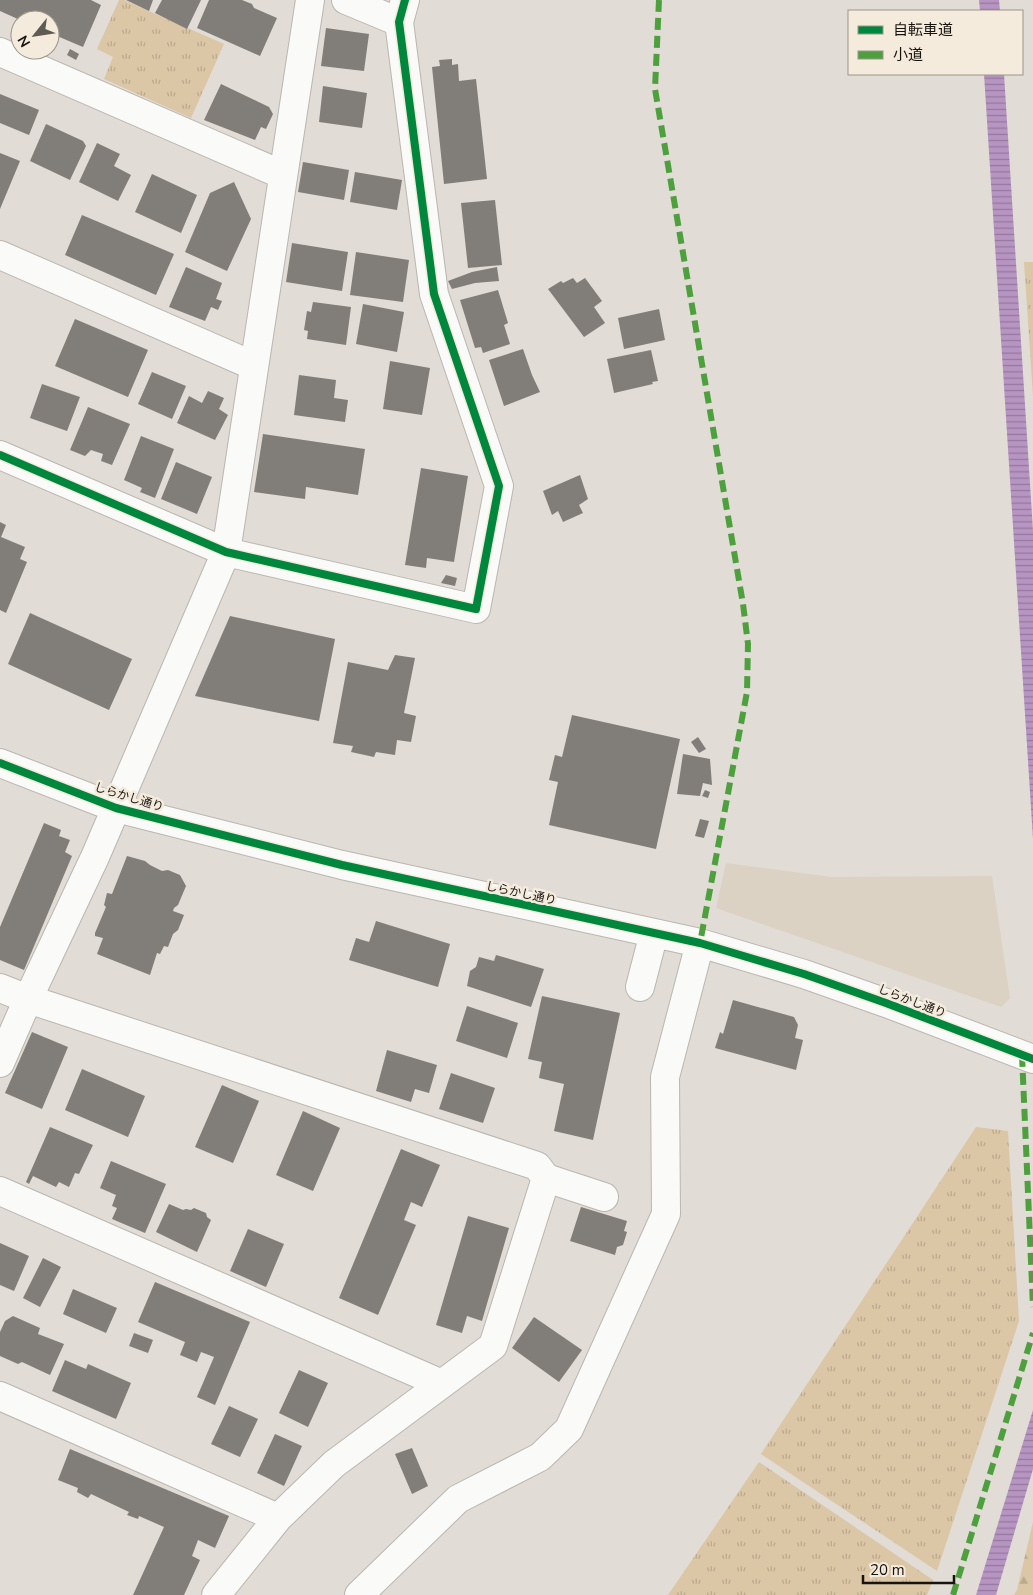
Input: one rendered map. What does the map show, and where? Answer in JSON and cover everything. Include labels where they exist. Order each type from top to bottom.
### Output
[{"type":"street","points":[[0,1063],[91,866],[226,552],[310,0]]},
{"type":"street","points":[[0,455],[226,552],[476,609],[499,486],[434,294],[402,11],[346,0]]},
{"type":"street","points":[[0,52],[283,175]]},
{"type":"street","points":[[0,255],[254,366]]},
{"type":"street","name":"しらかし通り","points":[[0,763],[116,808],[342,865],[700,943],[822,980],[1033,1059]]},
{"type":"street","points":[[640,988],[654,933]]},
{"type":"street","points":[[359,1595],[458,1499],[540,1457],[569,1429],[666,1214],[665,1077],[700,943]]},
{"type":"street","points":[[0,988],[28,999],[537,1166],[546,1178],[604,1197]]},
{"type":"street","points":[[216,1595],[278,1518],[334,1464],[493,1346],[546,1178]]},
{"type":"street","points":[[0,1190],[442,1384]]},
{"type":"street","points":[[0,1396],[278,1518]]},
{"type":"shaded area","points":[[979,0],[999,0],[1000,10],[980,10]]},
{"type":"shaded area","points":[[984,75],[1004,75],[1033,531],[1033,839]]},
{"type":"shaded area","points":[[726,863],[831,877],[992,876],[1010,998],[1001,1007],[716,908]]},
{"type":"shaded area","points":[[1033,1410],[1033,1469],[996,1595],[976,1595]]},
{"type":"green space","points":[[119,0],[124,0],[224,44],[191,118],[104,79],[113,57],[97,49]]},
{"type":"green space","points":[[1024,262],[1033,262],[1033,396]]},
{"type":"green space","points":[[976,1127],[1008,1131],[1019,1321],[937,1571],[761,1454]]},
{"type":"green space","points":[[759,1462],[933,1580],[927,1595],[668,1595]]},
{"type":"green space","points":[[1033,1522],[1033,1595],[1014,1595],[1017,1590]]},
{"type":"building","points":[[0,0],[91,0],[101,5],[83,47],[60,37],[60,10],[10,10],[10,16],[0,11]]},
{"type":"building","points":[[126,0],[153,0],[149,11]]},
{"type":"building","points":[[162,0],[201,0],[187,29],[155,13]]},
{"type":"building","points":[[209,0],[242,0],[252,4],[254,8],[277,18],[260,56],[197,28]]},
{"type":"building","points":[[326,28],[369,34],[364,71],[321,66]]},
{"type":"building","points":[[70,49],[79,54],[76,60],[67,55]]},
{"type":"building","points":[[452,59],[452,65],[458,64],[459,81],[476,79],[487,179],[444,184],[432,67],[440,66],[439,60]]},
{"type":"building","points":[[221,84],[269,107],[273,114],[266,129],[261,127],[255,140],[204,120]]},
{"type":"building","points":[[323,86],[367,93],[362,128],[319,122]]},
{"type":"building","points":[[0,94],[39,110],[29,135],[0,123]]},
{"type":"building","points":[[46,124],[83,141],[86,146],[70,180],[30,161]]},
{"type":"building","points":[[97,143],[120,154],[114,166],[131,175],[118,201],[79,182]]},
{"type":"building","points":[[0,153],[20,161],[0,209]]},
{"type":"building","points":[[303,162],[349,170],[344,200],[298,192]]},
{"type":"building","points":[[355,172],[402,180],[397,210],[350,202]]},
{"type":"building","points":[[152,174],[197,195],[181,233],[135,212]]},
{"type":"building","points":[[234,182],[251,219],[227,271],[185,252],[210,193]]},
{"type":"building","points":[[495,200],[502,265],[468,268],[461,203]]},
{"type":"building","points":[[82,215],[174,254],[156,295],[65,255]]},
{"type":"building","points":[[292,243],[348,252],[342,291],[286,282]]},
{"type":"building","points":[[356,252],[409,260],[403,302],[350,295]]},
{"type":"building","points":[[186,267],[222,283],[216,299],[222,301],[218,310],[211,307],[205,321],[169,307]]},
{"type":"building","points":[[497,267],[499,281],[475,283],[452,289],[448,281],[472,272]]},
{"type":"building","points":[[573,278],[577,283],[585,278],[602,301],[594,307],[605,323],[584,337],[548,289],[561,281],[563,283]]},
{"type":"building","points":[[498,290],[508,323],[504,325],[510,344],[483,353],[481,347],[475,348],[460,300]]},
{"type":"building","points":[[313,302],[351,307],[346,345],[307,339],[308,331],[304,330],[307,311],[311,312]]},
{"type":"building","points":[[363,304],[404,312],[397,352],[356,344]]},
{"type":"building","points":[[659,309],[665,340],[624,349],[618,318]]},
{"type":"building","points":[[75,319],[148,350],[128,397],[55,366]]},
{"type":"building","points":[[523,349],[540,392],[504,406],[489,360]]},
{"type":"building","points":[[651,350],[658,381],[652,382],[653,384],[614,393],[607,359]]},
{"type":"building","points":[[390,361],[430,368],[422,415],[383,409]]},
{"type":"building","points":[[152,372],[186,386],[172,419],[138,404]]},
{"type":"building","points":[[299,375],[336,380],[334,398],[348,400],[345,422],[294,415]]},
{"type":"building","points":[[42,384],[80,397],[67,431],[30,418]]},
{"type":"building","points":[[208,391],[224,398],[219,409],[228,415],[215,440],[177,423],[189,396],[202,403]]},
{"type":"building","points":[[88,407],[130,424],[112,465],[101,461],[103,454],[91,450],[85,456],[70,450]]},
{"type":"building","points":[[263,434],[365,449],[358,495],[306,487],[305,499],[254,492]]},
{"type":"building","points":[[141,436],[174,449],[155,498],[140,492],[142,488],[124,480]]},
{"type":"building","points":[[176,462],[212,477],[197,514],[161,499]]},
{"type":"building","points":[[421,468],[468,476],[454,562],[427,558],[426,568],[405,565]]},
{"type":"building","points":[[580,475],[588,499],[579,505],[583,513],[563,522],[558,511],[552,515],[543,491]]},
{"type":"building","points":[[0,522],[6,525],[1,537],[25,547],[20,559],[27,562],[6,613],[0,610]]},
{"type":"building","points":[[446,575],[457,578],[455,586],[441,583]]},
{"type":"building","points":[[30,613],[132,659],[109,710],[8,664]]},
{"type":"building","points":[[230,616],[335,639],[319,721],[195,696]]},
{"type":"building","points":[[395,655],[415,658],[404,713],[416,716],[411,742],[397,740],[395,755],[376,752],[374,757],[351,752],[353,746],[333,743],[348,662],[388,670]]},
{"type":"building","points":[[572,715],[680,739],[656,849],[549,825],[558,782],[549,780],[555,755],[562,757]]},
{"type":"building","points":[[698,737],[706,749],[699,753],[691,742]]},
{"type":"building","points":[[683,754],[710,759],[712,785],[703,783],[700,796],[677,794]]},
{"type":"building","points":[[705,790],[710,792],[708,798],[702,796]]},
{"type":"building","points":[[700,819],[709,821],[704,838],[695,836]]},
{"type":"building","points":[[44,823],[61,830],[59,836],[70,840],[65,852],[72,856],[24,970],[0,960],[0,927]]},
{"type":"building","points":[[127,856],[145,861],[162,871],[168,870],[180,875],[186,886],[178,905],[173,911],[184,915],[178,930],[173,934],[168,947],[164,946],[160,954],[157,953],[150,975],[97,954],[103,938],[95,936],[95,933],[106,907],[104,905],[107,893],[112,894]]},
{"type":"building","points":[[376,921],[450,944],[438,987],[349,960],[356,938],[369,942]]},
{"type":"building","points":[[496,955],[544,969],[531,1007],[467,986],[470,971],[476,967],[479,957],[494,961]]},
{"type":"building","points":[[542,996],[620,1013],[593,1140],[554,1131],[564,1084],[539,1078],[542,1062],[528,1059]]},
{"type":"building","points":[[733,1000],[794,1017],[798,1025],[795,1038],[803,1040],[796,1070],[715,1048],[720,1032],[723,1034]]},
{"type":"building","points":[[467,1006],[518,1023],[507,1058],[456,1041]]},
{"type":"building","points":[[32,1032],[68,1047],[42,1109],[5,1093]]},
{"type":"building","points":[[387,1050],[437,1065],[429,1093],[415,1089],[411,1102],[376,1091]]},
{"type":"building","points":[[82,1069],[145,1096],[128,1137],[65,1110]]},
{"type":"building","points":[[451,1073],[495,1088],[483,1123],[439,1109]]},
{"type":"building","points":[[222,1085],[259,1101],[233,1163],[195,1147]]},
{"type":"building","points":[[303,1111],[340,1128],[313,1191],[276,1175]]},
{"type":"building","points":[[50,1127],[93,1145],[79,1174],[75,1173],[69,1187],[59,1182],[56,1187],[33,1176],[29,1184],[26,1182]]},
{"type":"building","points":[[401,1149],[440,1165],[422,1207],[411,1202],[404,1220],[416,1225],[378,1315],[339,1298]]},
{"type":"building","points":[[111,1161],[166,1184],[145,1233],[112,1219],[117,1208],[112,1206],[116,1195],[100,1188]]},
{"type":"building","points":[[169,1204],[183,1210],[194,1208],[206,1213],[207,1217],[211,1220],[197,1252],[156,1232]]},
{"type":"building","points":[[581,1207],[627,1221],[624,1231],[627,1232],[623,1245],[617,1247],[615,1255],[570,1241]]},
{"type":"building","points":[[468,1216],[509,1228],[482,1321],[467,1316],[462,1333],[436,1325]]},
{"type":"building","points":[[248,1229],[284,1244],[266,1287],[230,1271]]},
{"type":"building","points":[[0,1243],[29,1256],[14,1291],[0,1285]]},
{"type":"building","points":[[43,1258],[61,1267],[40,1307],[23,1298]]},
{"type":"building","points":[[155,1282],[250,1322],[215,1405],[197,1397],[214,1357],[201,1352],[197,1362],[180,1355],[185,1342],[138,1322]]},
{"type":"building","points":[[73,1289],[117,1308],[106,1333],[63,1314]]},
{"type":"building","points":[[13,1316],[40,1328],[38,1334],[64,1344],[50,1375],[22,1362],[18,1364],[0,1356],[0,1332],[5,1321]]},
{"type":"building","points":[[534,1317],[582,1350],[559,1382],[512,1348]]},
{"type":"building","points":[[134,1333],[153,1340],[148,1353],[129,1346]]},
{"type":"building","points":[[65,1360],[86,1369],[88,1364],[131,1383],[116,1419],[52,1391]]},
{"type":"building","points":[[299,1370],[328,1383],[308,1427],[279,1413]]},
{"type":"building","points":[[229,1406],[258,1419],[240,1457],[211,1444]]},
{"type":"building","points":[[275,1434],[302,1446],[284,1486],[257,1473]]},
{"type":"building","points":[[412,1448],[428,1486],[412,1494],[395,1454]]},
{"type":"building","points":[[70,1449],[229,1516],[215,1548],[198,1540],[192,1556],[200,1560],[184,1595],[133,1595],[164,1527],[139,1516],[138,1519],[127,1515],[129,1512],[91,1494],[88,1498],[77,1492],[78,1488],[58,1480]]},
{"type":"marked path","points":[[659,0],[655,89],[743,604],[748,644],[747,692],[700,943]]},
{"type":"marked path","points":[[1022,1055],[1033,1307]]},
{"type":"marked path","points":[[953,1595],[1033,1333]]},
{"type":"cycle path","points":[[0,455],[226,552],[476,609],[499,486],[434,294],[399,22],[405,0]]},
{"type":"cycle path","points":[[0,763],[116,808],[342,865],[700,943],[804,974],[1033,1059]]}]
